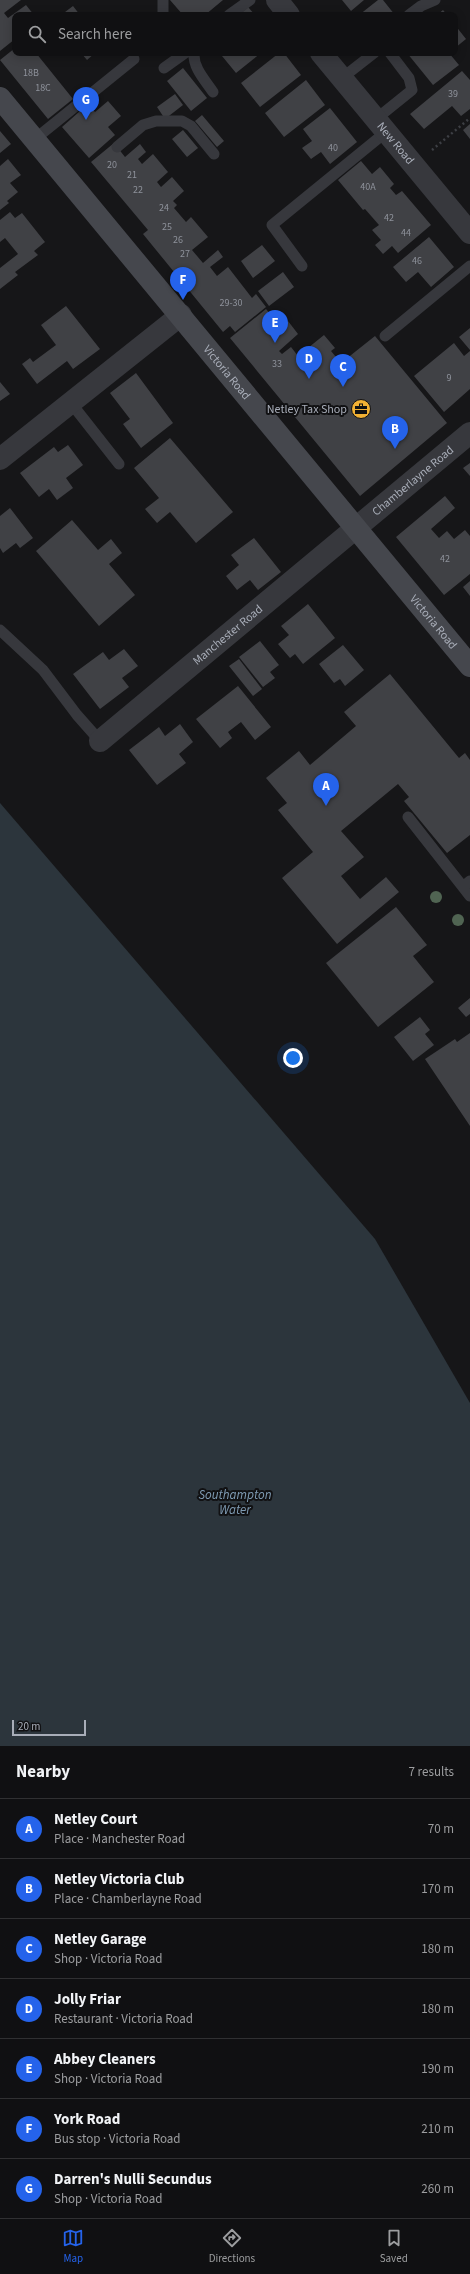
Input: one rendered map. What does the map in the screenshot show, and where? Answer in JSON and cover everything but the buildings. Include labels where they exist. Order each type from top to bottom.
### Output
[{"type":"street","points":[[276,0],[286,12]]},
{"type":"street","name":"New Road","points":[[324,56],[470,233]]},
{"type":"street","name":"Victoria Road","points":[[0,98],[470,666]]},
{"type":"street","points":[[0,459],[181,315]]},
{"type":"street","name":"Chamberlayne Road","points":[[356,529],[470,433]]},
{"type":"street","name":"Manchester Road","points":[[100,741],[356,529]]},
{"type":"lane","points":[[163,0],[163,12]]},
{"type":"lane","points":[[233,12],[250,0]]},
{"type":"lane","points":[[413,12],[421,6],[435,0]]},
{"type":"lane","points":[[164,68],[181,56]]},
{"type":"lane","points":[[194,56],[193,60],[198,71],[213,92]]},
{"type":"lane","points":[[342,78],[370,56]]},
{"type":"lane","points":[[302,266],[272,226],[381,126],[412,90],[409,78],[392,56]]},
{"type":"lane","points":[[35,139],[134,59]]},
{"type":"lane","points":[[117,147],[143,125],[156,121],[182,121],[191,126],[214,154]]},
{"type":"lane","points":[[385,336],[470,266]]},
{"type":"lane","points":[[71,403],[119,464]]},
{"type":"lane","points":[[0,630],[43,670],[77,715],[100,741]]},
{"type":"lane","points":[[408,817],[468,888]]},
{"type":"path","points":[[413,165],[470,118]]},
{"type":"water","name":"Southampton Water","points":[[0,803],[375,1239],[470,1403],[470,1746],[0,1746]]},
{"type":"place","name":"Darren's Nulli Secundus","points":[[86,120]]},
{"type":"place","name":"York Road","points":[[183,300]]},
{"type":"place","name":"Abbey Cleaners","points":[[275,343]]},
{"type":"place","name":"Jolly Friar","points":[[309,379]]},
{"type":"place","name":"Netley Garage","points":[[343,387]]},
{"type":"place","name":"Netley Tax Shop","points":[[361,409]]},
{"type":"place","name":"Netley Victoria Club","points":[[395,449]]},
{"type":"place","name":"Netley Court","points":[[326,806]]}]
